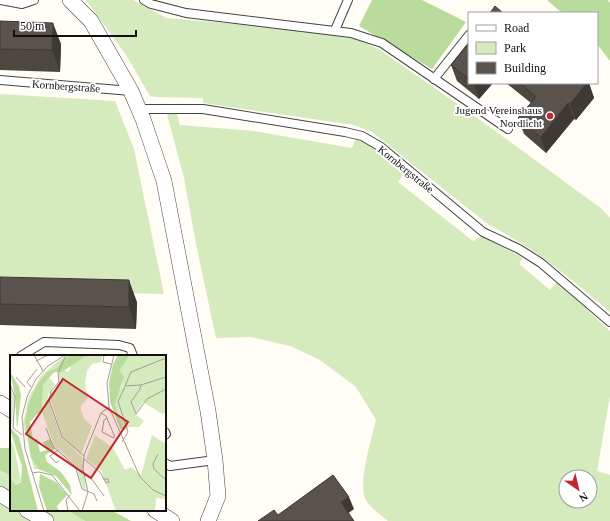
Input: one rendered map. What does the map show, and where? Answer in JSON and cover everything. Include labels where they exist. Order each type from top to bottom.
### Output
[{"type":"street","points":[[70,0],[91,21],[132,91],[164,181],[208,411],[215,460],[218,496],[208,521]]},
{"type":"street","points":[[0,403],[10,409]]},
{"type":"street","points":[[0,494],[10,500]]},
{"type":"street","points":[[29,511],[46,521]]},
{"type":"street","points":[[157,511],[172,521]]},
{"type":"lane","points":[[0,0],[22,4],[34,0]]},
{"type":"lane","points":[[144,0],[151,4],[186,13],[335,30],[351,33],[382,43],[508,129]]},
{"type":"lane","points":[[335,30],[348,0]]},
{"type":"lane","points":[[434,79],[468,36]]},
{"type":"lane","name":"Kornbergstraße","points":[[0,80],[132,91]]},
{"type":"lane","name":"Kornbergstraße","points":[[139,109],[203,109],[362,136],[381,147],[483,232],[519,249],[541,263],[610,322]]},
{"type":"lane","points":[[24,355],[44,342],[119,345],[130,348],[133,355]]},
{"type":"lane","points":[[166,464],[170,466],[215,460]]},
{"type":"green space","points":[[86,0],[133,0],[166,18],[294,29],[355,38],[380,50],[476,117],[602,209],[610,218],[610,312],[567,276],[522,243],[489,225],[372,132],[354,125],[203,103],[203,98],[150,96],[126,55]]},
{"type":"green space","points":[[372,0],[422,0],[466,22],[432,69],[359,26]]},
{"type":"green space","points":[[547,0],[608,0],[610,3],[610,61],[598,45],[598,12],[561,12]]},
{"type":"green space","points":[[0,94],[115,101],[134,149],[164,294],[0,290]]},
{"type":"green space","points":[[167,114],[177,114],[180,125],[254,131],[352,148],[356,138],[369,144],[405,172],[398,182],[473,241],[483,235],[523,258],[519,264],[550,290],[557,282],[610,331],[610,396],[597,469],[558,469],[558,509],[598,509],[598,471],[610,475],[610,521],[388,521],[369,505],[364,495],[363,485],[368,449],[376,420],[356,387],[320,360],[290,346],[251,337],[216,338],[184,178]]},
{"type":"green space","points":[[0,448],[10,448],[10,475],[0,470]]},
{"type":"green space","points":[[0,470],[10,475],[10,511],[69,511],[85,521],[0,521]]},
{"type":"green space","points":[[69,511],[113,511],[131,521],[85,521]]},
{"type":"building","points":[[495,6],[502,12],[491,12]]},
{"type":"building","points":[[0,21],[53,23],[52,50],[0,49]]},
{"type":"building","points":[[468,44],[468,78],[451,65]]},
{"type":"building","points":[[521,84],[586,84],[570,104],[568,103],[541,137],[518,118],[536,97]]},
{"type":"building","points":[[0,277],[129,280],[129,307],[0,304]]},
{"type":"building","points":[[333,475],[349,497],[341,502],[354,521],[258,521],[274,510],[278,515]]},
{"type":"place","name":"Jugend Vereinshaus Nordlicht","points":[[550,116]]}]
